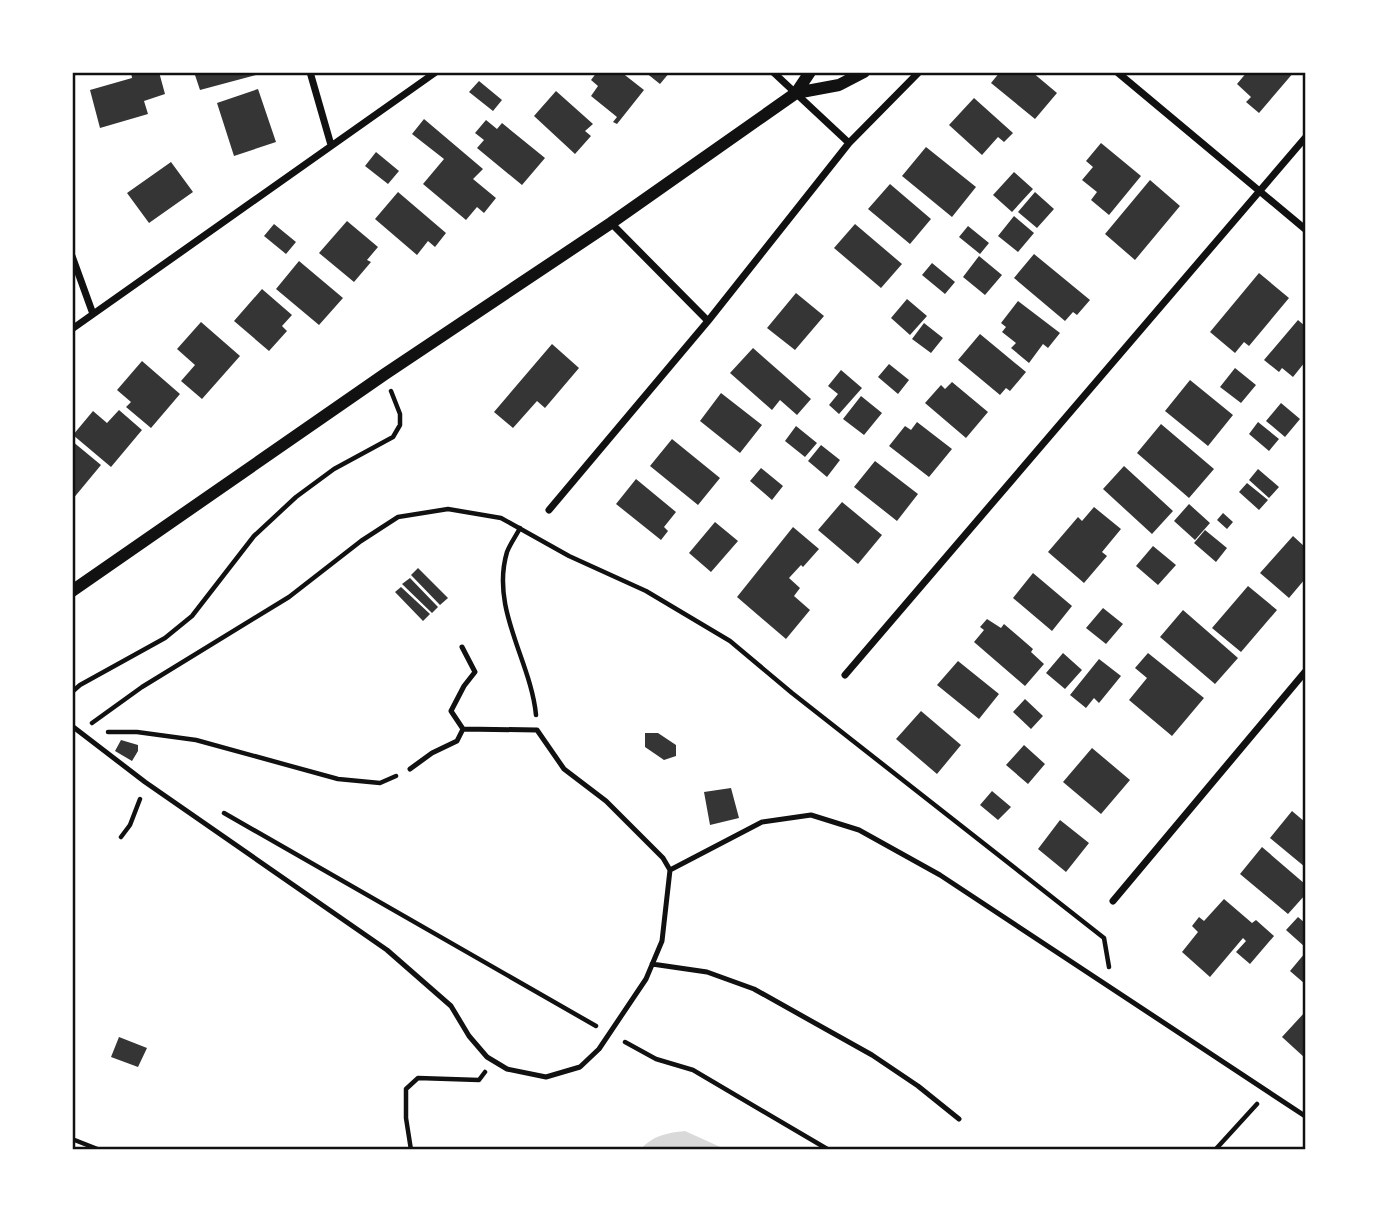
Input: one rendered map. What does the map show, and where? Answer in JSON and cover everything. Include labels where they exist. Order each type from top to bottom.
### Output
[{"type":"street","points":[[310,72],[331,145]]},
{"type":"street","points":[[72,329],[436,72]]},
{"type":"street","points":[[773,72],[849,144]]},
{"type":"street","points":[[72,592],[384,374],[611,223],[796,93],[810,72]]},
{"type":"street","points":[[796,93],[839,85],[864,72]]},
{"type":"street","points":[[550,510],[708,321],[849,144],[919,72]]},
{"type":"street","points":[[1117,72],[1305,229]]},
{"type":"street","points":[[845,675],[1305,138]]},
{"type":"street","points":[[611,223],[708,321]]},
{"type":"street","points":[[72,256],[93,314]]},
{"type":"street","points":[[1113,901],[1305,672]]},
{"type":"lane","points":[[462,647],[475,672],[451,711],[463,729]]},
{"type":"lane","points":[[72,726],[145,782],[387,950],[451,1006],[469,1036],[487,1056],[508,1069],[546,1077],[580,1067],[599,1049],[646,979],[662,941],[670,870],[663,858],[606,801],[564,769],[537,730],[463,729]]},
{"type":"lane","points":[[410,769],[432,753],[457,741],[463,729]]},
{"type":"lane","points":[[670,870],[762,822],[811,815],[859,830],[940,875],[1305,1116]]},
{"type":"lane","points":[[652,964],[707,972],[754,989],[872,1055],[918,1086],[959,1119]]},
{"type":"path","points":[[72,691],[174,631],[192,616],[254,536],[296,497],[334,469],[393,436],[400,425],[400,414],[384,374]]},
{"type":"path","points":[[80,731],[142,687],[289,597],[398,517],[448,509],[502,518],[569,556],[646,591],[730,641],[792,693],[1104,938],[1112,988]]},
{"type":"path","points":[[520,528],[507,552],[504,587],[509,625],[525,665],[535,702],[537,730]]},
{"type":"path","points":[[80,731],[137,732],[196,740],[338,779],[380,783],[410,769]]},
{"type":"path","points":[[121,837],[130,825],[145,782]]},
{"type":"path","points":[[215,808],[554,1002]]},
{"type":"path","points":[[656,1059],[693,1070],[829,1150]]},
{"type":"path","points":[[411,1150],[406,1118],[406,1089],[418,1078],[479,1080],[494,1061]]},
{"type":"path","points":[[1215,1150],[1269,1092]]},
{"type":"path","points":[[72,1139],[100,1150]]},
{"type":"shaded area","points":[[685,1131],[727,1150],[640,1150],[649,1141],[660,1136]]},
{"type":"building","points":[[131,72],[159,72],[165,94],[144,101],[148,114],[100,128],[90,90],[132,78]]},
{"type":"building","points":[[194,72],[263,72],[263,73],[200,90]]},
{"type":"building","points":[[597,72],[621,72],[644,90],[617,124],[613,122],[617,117],[591,96],[598,86],[591,80]]},
{"type":"building","points":[[645,72],[670,72],[660,84]]},
{"type":"building","points":[[1000,72],[1032,72],[1057,93],[1035,119],[991,83]]},
{"type":"building","points":[[1247,72],[1294,72],[1259,113],[1246,102],[1251,97],[1237,84]]},
{"type":"building","points":[[479,81],[502,100],[493,111],[469,92]]},
{"type":"building","points":[[258,89],[276,142],[234,156],[217,103]]},
{"type":"building","points":[[556,91],[593,124],[585,131],[591,136],[575,154],[534,116]]},
{"type":"building","points":[[974,98],[1013,133],[1004,142],[998,137],[982,155],[949,125]]},
{"type":"building","points":[[424,119],[483,169],[473,179],[496,198],[484,213],[477,207],[466,220],[423,184],[444,159],[412,134]]},
{"type":"building","points":[[486,120],[497,129],[502,123],[545,158],[522,185],[477,148],[484,140],[475,133]]},
{"type":"building","points":[[1101,143],[1141,176],[1109,215],[1091,200],[1097,192],[1082,180],[1093,167],[1086,161]]},
{"type":"building","points":[[926,147],[976,187],[952,217],[902,176]]},
{"type":"building","points":[[376,152],[399,171],[388,184],[365,166]]},
{"type":"building","points":[[171,162],[193,192],[149,223],[127,193]]},
{"type":"building","points":[[1014,172],[1033,189],[1012,212],[993,195]]},
{"type":"building","points":[[1150,180],[1180,206],[1135,260],[1105,234]]},
{"type":"building","points":[[890,184],[931,219],[910,244],[868,209]]},
{"type":"building","points":[[398,192],[446,233],[435,247],[428,241],[417,255],[375,219]]},
{"type":"building","points":[[1035,192],[1054,209],[1037,228],[1018,212]]},
{"type":"building","points":[[1014,216],[1034,233],[1018,252],[998,236]]},
{"type":"building","points":[[347,221],[378,247],[367,260],[371,262],[354,282],[319,253]]},
{"type":"building","points":[[274,224],[296,242],[286,254],[264,236]]},
{"type":"building","points":[[855,224],[902,264],[881,288],[834,248]]},
{"type":"building","points":[[968,226],[989,243],[980,254],[959,237]]},
{"type":"building","points":[[1034,254],[1090,300],[1077,315],[1073,312],[1065,321],[1014,278]]},
{"type":"building","points":[[979,256],[1002,275],[985,295],[963,277]]},
{"type":"building","points":[[299,261],[343,298],[319,325],[276,289]]},
{"type":"building","points":[[932,263],[955,282],[945,294],[922,275]]},
{"type":"building","points":[[1259,273],[1289,298],[1249,346],[1244,342],[1235,353],[1210,332]]},
{"type":"building","points":[[262,289],[292,315],[282,326],[287,331],[269,351],[234,321]]},
{"type":"building","points":[[796,293],[824,316],[795,350],[767,328]]},
{"type":"building","points":[[907,299],[927,316],[910,335],[891,318]]},
{"type":"building","points":[[1018,301],[1060,333],[1048,348],[1043,344],[1029,363],[1011,348],[1016,343],[1002,332],[1006,327],[1001,323]]},
{"type":"building","points":[[1298,320],[1305,326],[1305,362],[1293,377],[1282,368],[1279,372],[1264,360]]},
{"type":"building","points":[[201,322],[240,356],[202,399],[181,381],[195,365],[177,349]]},
{"type":"building","points":[[924,323],[943,338],[931,353],[912,339]]},
{"type":"building","points":[[980,334],[1026,372],[1010,391],[1006,388],[1000,395],[958,360]]},
{"type":"building","points":[[552,344],[579,368],[545,408],[537,401],[513,428],[494,412]]},
{"type":"building","points":[[753,348],[811,399],[797,415],[780,400],[772,410],[730,373]]},
{"type":"building","points":[[142,361],[180,394],[151,428],[126,407],[131,402],[117,390]]},
{"type":"building","points":[[889,364],[909,380],[898,394],[878,377]]},
{"type":"building","points":[[1235,368],[1256,385],[1241,403],[1220,387]]},
{"type":"building","points":[[841,370],[862,388],[839,414],[829,405],[838,394],[828,386]]},
{"type":"building","points":[[1190,380],[1233,415],[1208,446],[1165,411]]},
{"type":"building","points":[[952,382],[988,412],[966,438],[925,403],[941,385],[945,389]]},
{"type":"building","points":[[721,393],[762,425],[740,453],[700,421]]},
{"type":"building","points":[[861,396],[882,413],[864,435],[843,419]]},
{"type":"building","points":[[1281,403],[1300,419],[1285,437],[1266,421]]},
{"type":"building","points":[[119,410],[142,430],[111,467],[73,435],[93,411],[107,423]]},
{"type":"building","points":[[917,422],[952,449],[929,477],[889,446],[905,426],[911,430]]},
{"type":"building","points":[[1258,422],[1279,439],[1269,451],[1249,434]]},
{"type":"building","points":[[1161,424],[1214,469],[1189,498],[1137,453]]},
{"type":"building","points":[[796,426],[817,443],[805,457],[785,441]]},
{"type":"building","points":[[672,439],[720,478],[698,505],[650,466]]},
{"type":"building","points":[[72,441],[101,465],[72,500]]},
{"type":"building","points":[[821,445],[840,460],[827,477],[808,461]]},
{"type":"building","points":[[875,461],[918,494],[897,521],[854,487]]},
{"type":"building","points":[[1124,466],[1173,511],[1152,534],[1103,489]]},
{"type":"building","points":[[761,468],[783,486],[772,500],[750,481]]},
{"type":"building","points":[[1258,469],[1279,487],[1269,498],[1249,480]]},
{"type":"building","points":[[636,479],[676,512],[664,527],[668,531],[661,540],[616,504]]},
{"type":"building","points":[[1247,483],[1268,500],[1259,510],[1239,492]]},
{"type":"building","points":[[842,502],[882,535],[858,564],[818,530]]},
{"type":"building","points":[[1189,504],[1210,523],[1195,540],[1174,521]]},
{"type":"building","points":[[1094,507],[1121,529],[1102,552],[1107,556],[1084,583],[1048,552],[1078,517],[1082,521]]},
{"type":"building","points":[[1223,513],[1233,522],[1227,529],[1217,520]]},
{"type":"building","points":[[715,522],[738,541],[711,572],[689,553]]},
{"type":"building","points":[[793,527],[819,549],[789,578],[800,588],[794,596],[810,610],[786,639],[737,597]]},
{"type":"building","points":[[1205,530],[1227,548],[1216,562],[1194,543]]},
{"type":"building","points":[[1293,536],[1305,547],[1305,579],[1289,598],[1260,573]]},
{"type":"building","points":[[1153,546],[1176,565],[1158,585],[1136,566]]},
{"type":"building","points":[[418,568],[448,598],[440,605],[411,575]]},
{"type":"building","points":[[1033,573],[1072,606],[1052,631],[1013,598]]},
{"type":"building","points":[[410,578],[438,607],[432,613],[402,584]]},
{"type":"building","points":[[1248,586],[1277,610],[1241,652],[1212,628]]},
{"type":"building","points":[[401,587],[430,614],[423,621],[395,592]]},
{"type":"building","points":[[1103,608],[1123,624],[1106,644],[1086,628]]},
{"type":"building","points":[[1183,610],[1238,658],[1215,684],[1160,637]]},
{"type":"building","points":[[987,619],[1001,628],[1004,624],[1033,649],[1031,652],[1044,664],[1025,686],[974,642],[984,630],[980,627]]},
{"type":"building","points":[[1063,653],[1082,670],[1065,689],[1046,673]]},
{"type":"building","points":[[1148,653],[1204,698],[1172,736],[1129,700],[1147,678],[1135,668]]},
{"type":"building","points":[[1099,659],[1121,676],[1099,703],[1094,698],[1086,708],[1070,695]]},
{"type":"building","points":[[958,661],[999,694],[979,719],[937,685]]},
{"type":"building","points":[[1025,699],[1043,716],[1031,729],[1013,712]]},
{"type":"building","points":[[921,711],[961,745],[937,774],[896,739]]},
{"type":"building","points":[[645,733],[658,733],[676,745],[676,756],[664,760],[645,747]]},
{"type":"building","points":[[121,740],[138,745],[138,751],[132,761],[115,751]]},
{"type":"building","points":[[1024,745],[1045,764],[1028,784],[1006,765]]},
{"type":"building","points":[[1092,748],[1130,780],[1101,814],[1063,782]]},
{"type":"building","points":[[731,788],[739,818],[710,825],[704,792]]},
{"type":"building","points":[[992,791],[1011,807],[998,820],[980,805]]},
{"type":"building","points":[[1292,811],[1305,822],[1305,867],[1270,838]]},
{"type":"building","points":[[1060,820],[1089,843],[1066,872],[1038,849]]},
{"type":"building","points":[[1262,847],[1305,884],[1305,895],[1288,914],[1240,874]]},
{"type":"building","points":[[1224,899],[1252,923],[1256,920],[1274,936],[1250,964],[1236,952],[1246,941],[1243,938],[1210,977],[1182,952],[1198,932],[1192,926],[1199,917],[1204,921]]},
{"type":"building","points":[[1298,917],[1305,923],[1305,947],[1286,930]]},
{"type":"building","points":[[1305,953],[1305,984],[1290,971]]},
{"type":"building","points":[[1305,1012],[1305,1058],[1282,1037]]},
{"type":"building","points":[[119,1037],[147,1048],[138,1067],[111,1057]]}]
